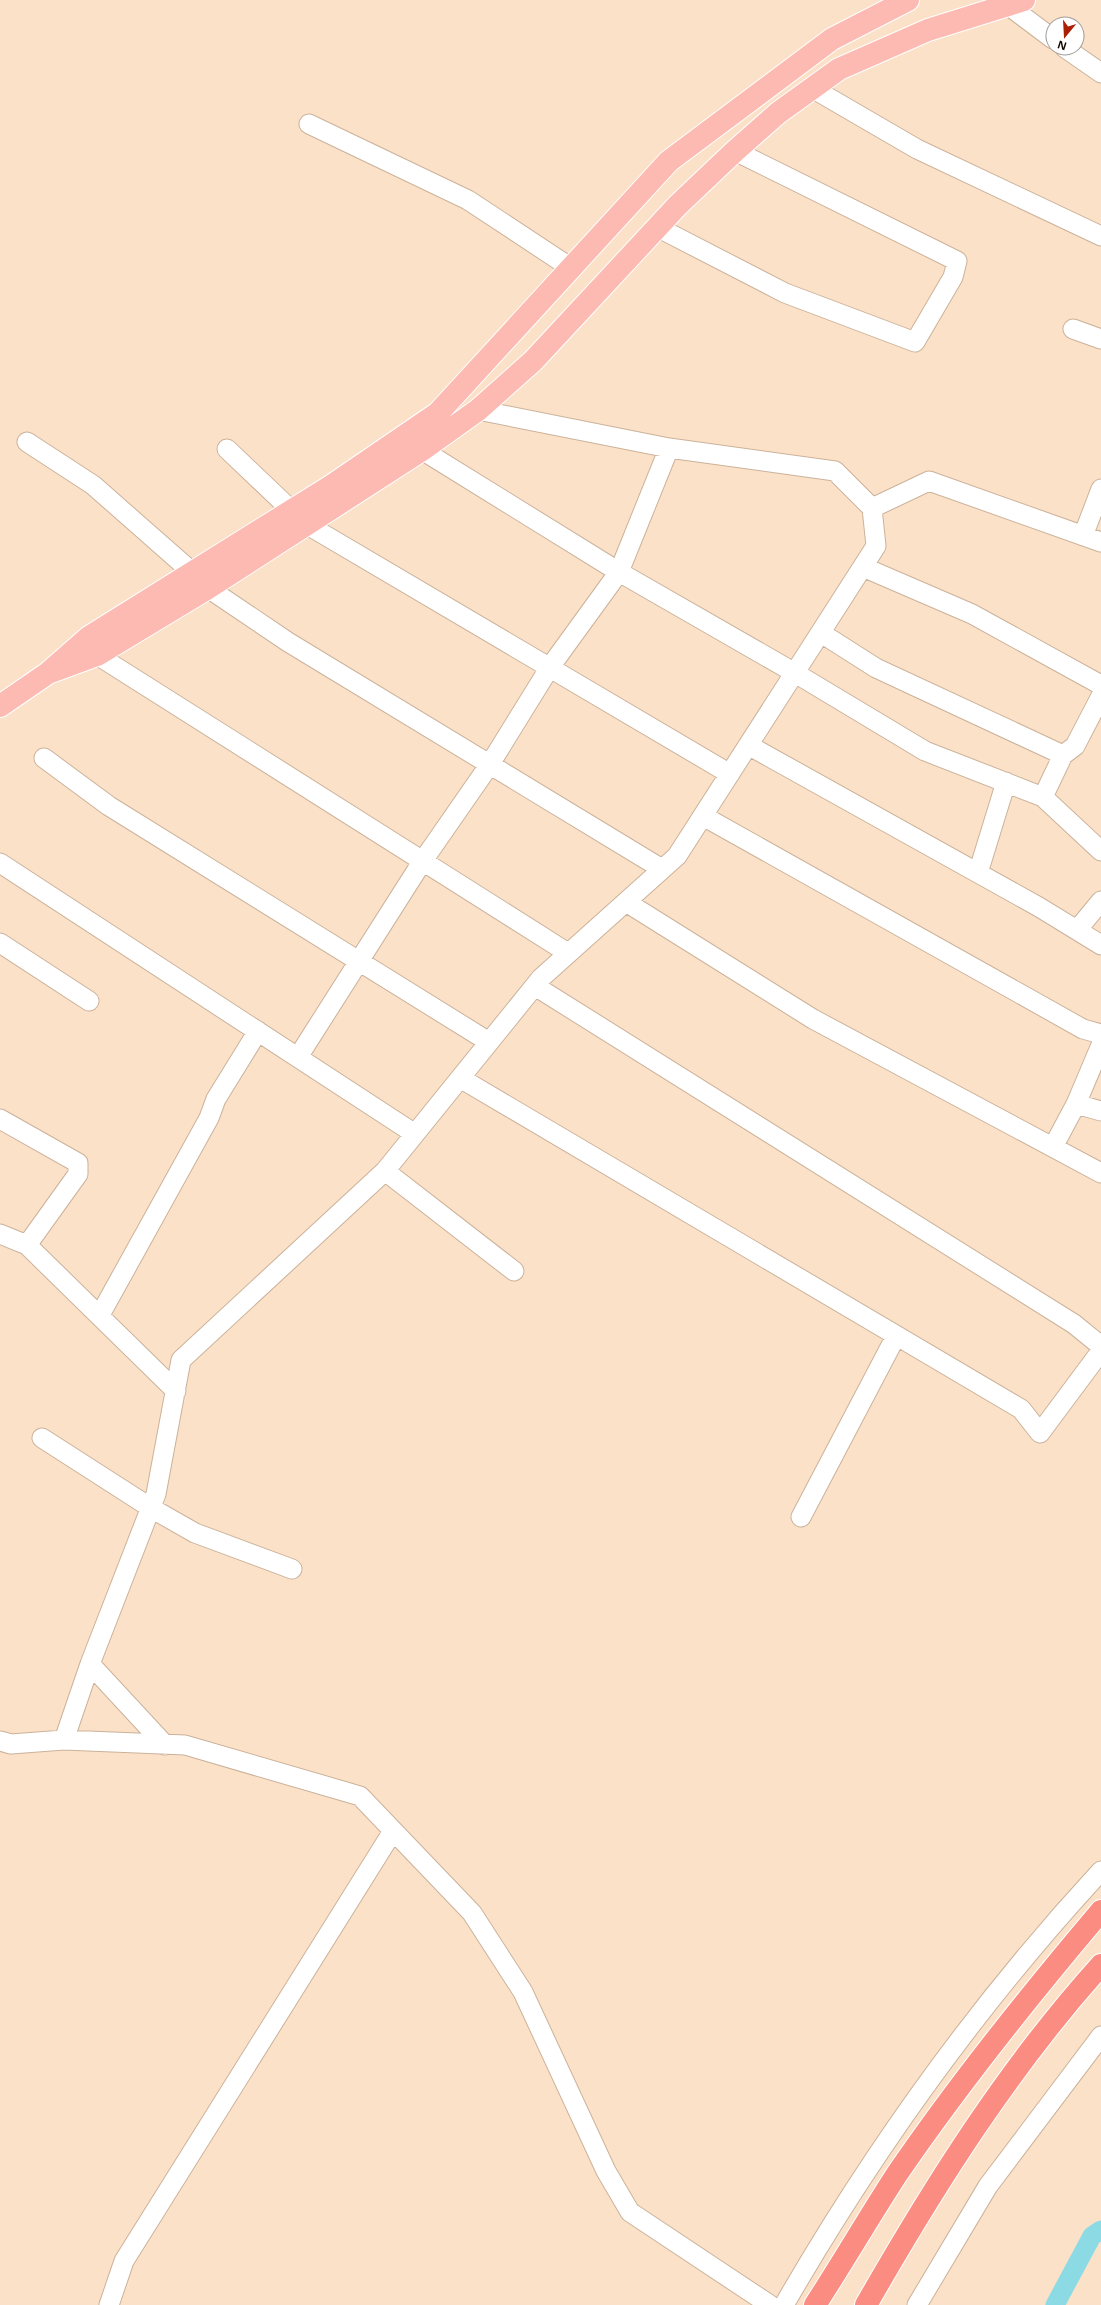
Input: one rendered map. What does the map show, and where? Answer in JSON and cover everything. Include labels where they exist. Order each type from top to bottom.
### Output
[{"type":"highway","points":[[815,2305],[897,2175],[950,2100],[1021,2005],[1101,1911]]},
{"type":"highway","points":[[866,2305],[907,2233],[994,2100],[1071,1998],[1101,1965]]},
{"type":"main road","points":[[299,517],[331,486],[438,413],[669,161],[832,39],[908,0]]},
{"type":"main road","points":[[48,673],[97,655],[200,581],[299,517],[422,450],[478,410],[533,361],[657,227],[735,151],[778,112],[839,69],[928,30],[1016,3]]},
{"type":"main road","points":[[0,706],[48,673],[89,637],[200,581]]},
{"type":"street","points":[[1016,3],[1045,31]]},
{"type":"street","points":[[1077,56],[1101,73]]},
{"type":"street","points":[[812,88],[917,149],[1101,236]]},
{"type":"street","points":[[309,124],[468,200],[571,268]]},
{"type":"street","points":[[657,227],[784,293],[915,342],[954,277],[957,261],[735,151]]},
{"type":"street","points":[[1073,329],[1101,339]]},
{"type":"street","points":[[64,1740],[90,1664],[156,1494],[181,1360],[385,1171],[535,986],[568,953],[677,856],[876,546],[872,508],[835,471],[669,448],[478,410]]},
{"type":"street","points":[[27,442],[93,485],[200,581],[288,642],[662,869]]},
{"type":"street","points":[[227,448],[299,517],[730,774]]},
{"type":"street","points":[[298,1057],[358,960],[422,862],[490,764],[550,667],[619,572],[669,448]]},
{"type":"street","points":[[422,450],[619,572],[795,673],[925,751],[1043,797],[1101,851]]},
{"type":"street","points":[[872,508],[929,481],[1101,542]]},
{"type":"street","points":[[1083,536],[1101,488]]},
{"type":"street","points":[[863,567],[972,614],[1101,685]]},
{"type":"street","points":[[821,633],[876,668],[1063,755]]},
{"type":"street","points":[[97,655],[568,953]]},
{"type":"street","points":[[1043,797],[1063,755],[1075,746],[1101,696]]},
{"type":"street","points":[[748,745],[978,873],[1101,945]]},
{"type":"street","points":[[44,758],[109,806],[489,1042]]},
{"type":"street","points":[[978,873],[1006,782]]},
{"type":"street","points":[[703,816],[1083,1029],[1101,1034]]},
{"type":"street","points":[[0,863],[415,1134]]},
{"type":"street","points":[[1077,930],[1101,901]]},
{"type":"street","points":[[626,902],[813,1018],[1101,1173]]},
{"type":"street","points":[[0,943],[89,1000]]},
{"type":"street","points":[[535,986],[1074,1324],[1101,1346]]},
{"type":"street","points":[[100,1315],[210,1118],[216,1098],[258,1031]]},
{"type":"street","points":[[1053,1147],[1076,1104],[1101,1045]]},
{"type":"street","points":[[460,1078],[1021,1409],[1040,1433],[1101,1352]]},
{"type":"street","points":[[1076,1104],[1101,1111]]},
{"type":"street","points":[[0,1119],[78,1163],[78,1174],[27,1245]]},
{"type":"street","points":[[385,1171],[514,1271]]},
{"type":"street","points":[[0,1234],[27,1245],[176,1391]]},
{"type":"street","points":[[801,1517],[896,1336]]},
{"type":"street","points":[[42,1438],[151,1508],[195,1533],[292,1569]]},
{"type":"street","points":[[90,1664],[164,1745]]},
{"type":"street","points":[[0,1741],[11,1744],[64,1740],[185,1746],[360,1796],[472,1913],[523,1992],[606,2171],[630,2212],[770,2305]]},
{"type":"street","points":[[109,2305],[124,2260],[393,1831]]},
{"type":"street","points":[[784,2305],[872,2159],[967,2029],[1101,1871]]},
{"type":"street","points":[[917,2305],[988,2186],[1101,2036]]},
{"type":"waterway","points":[[1055,2305],[1092,2236],[1101,2230]]}]
